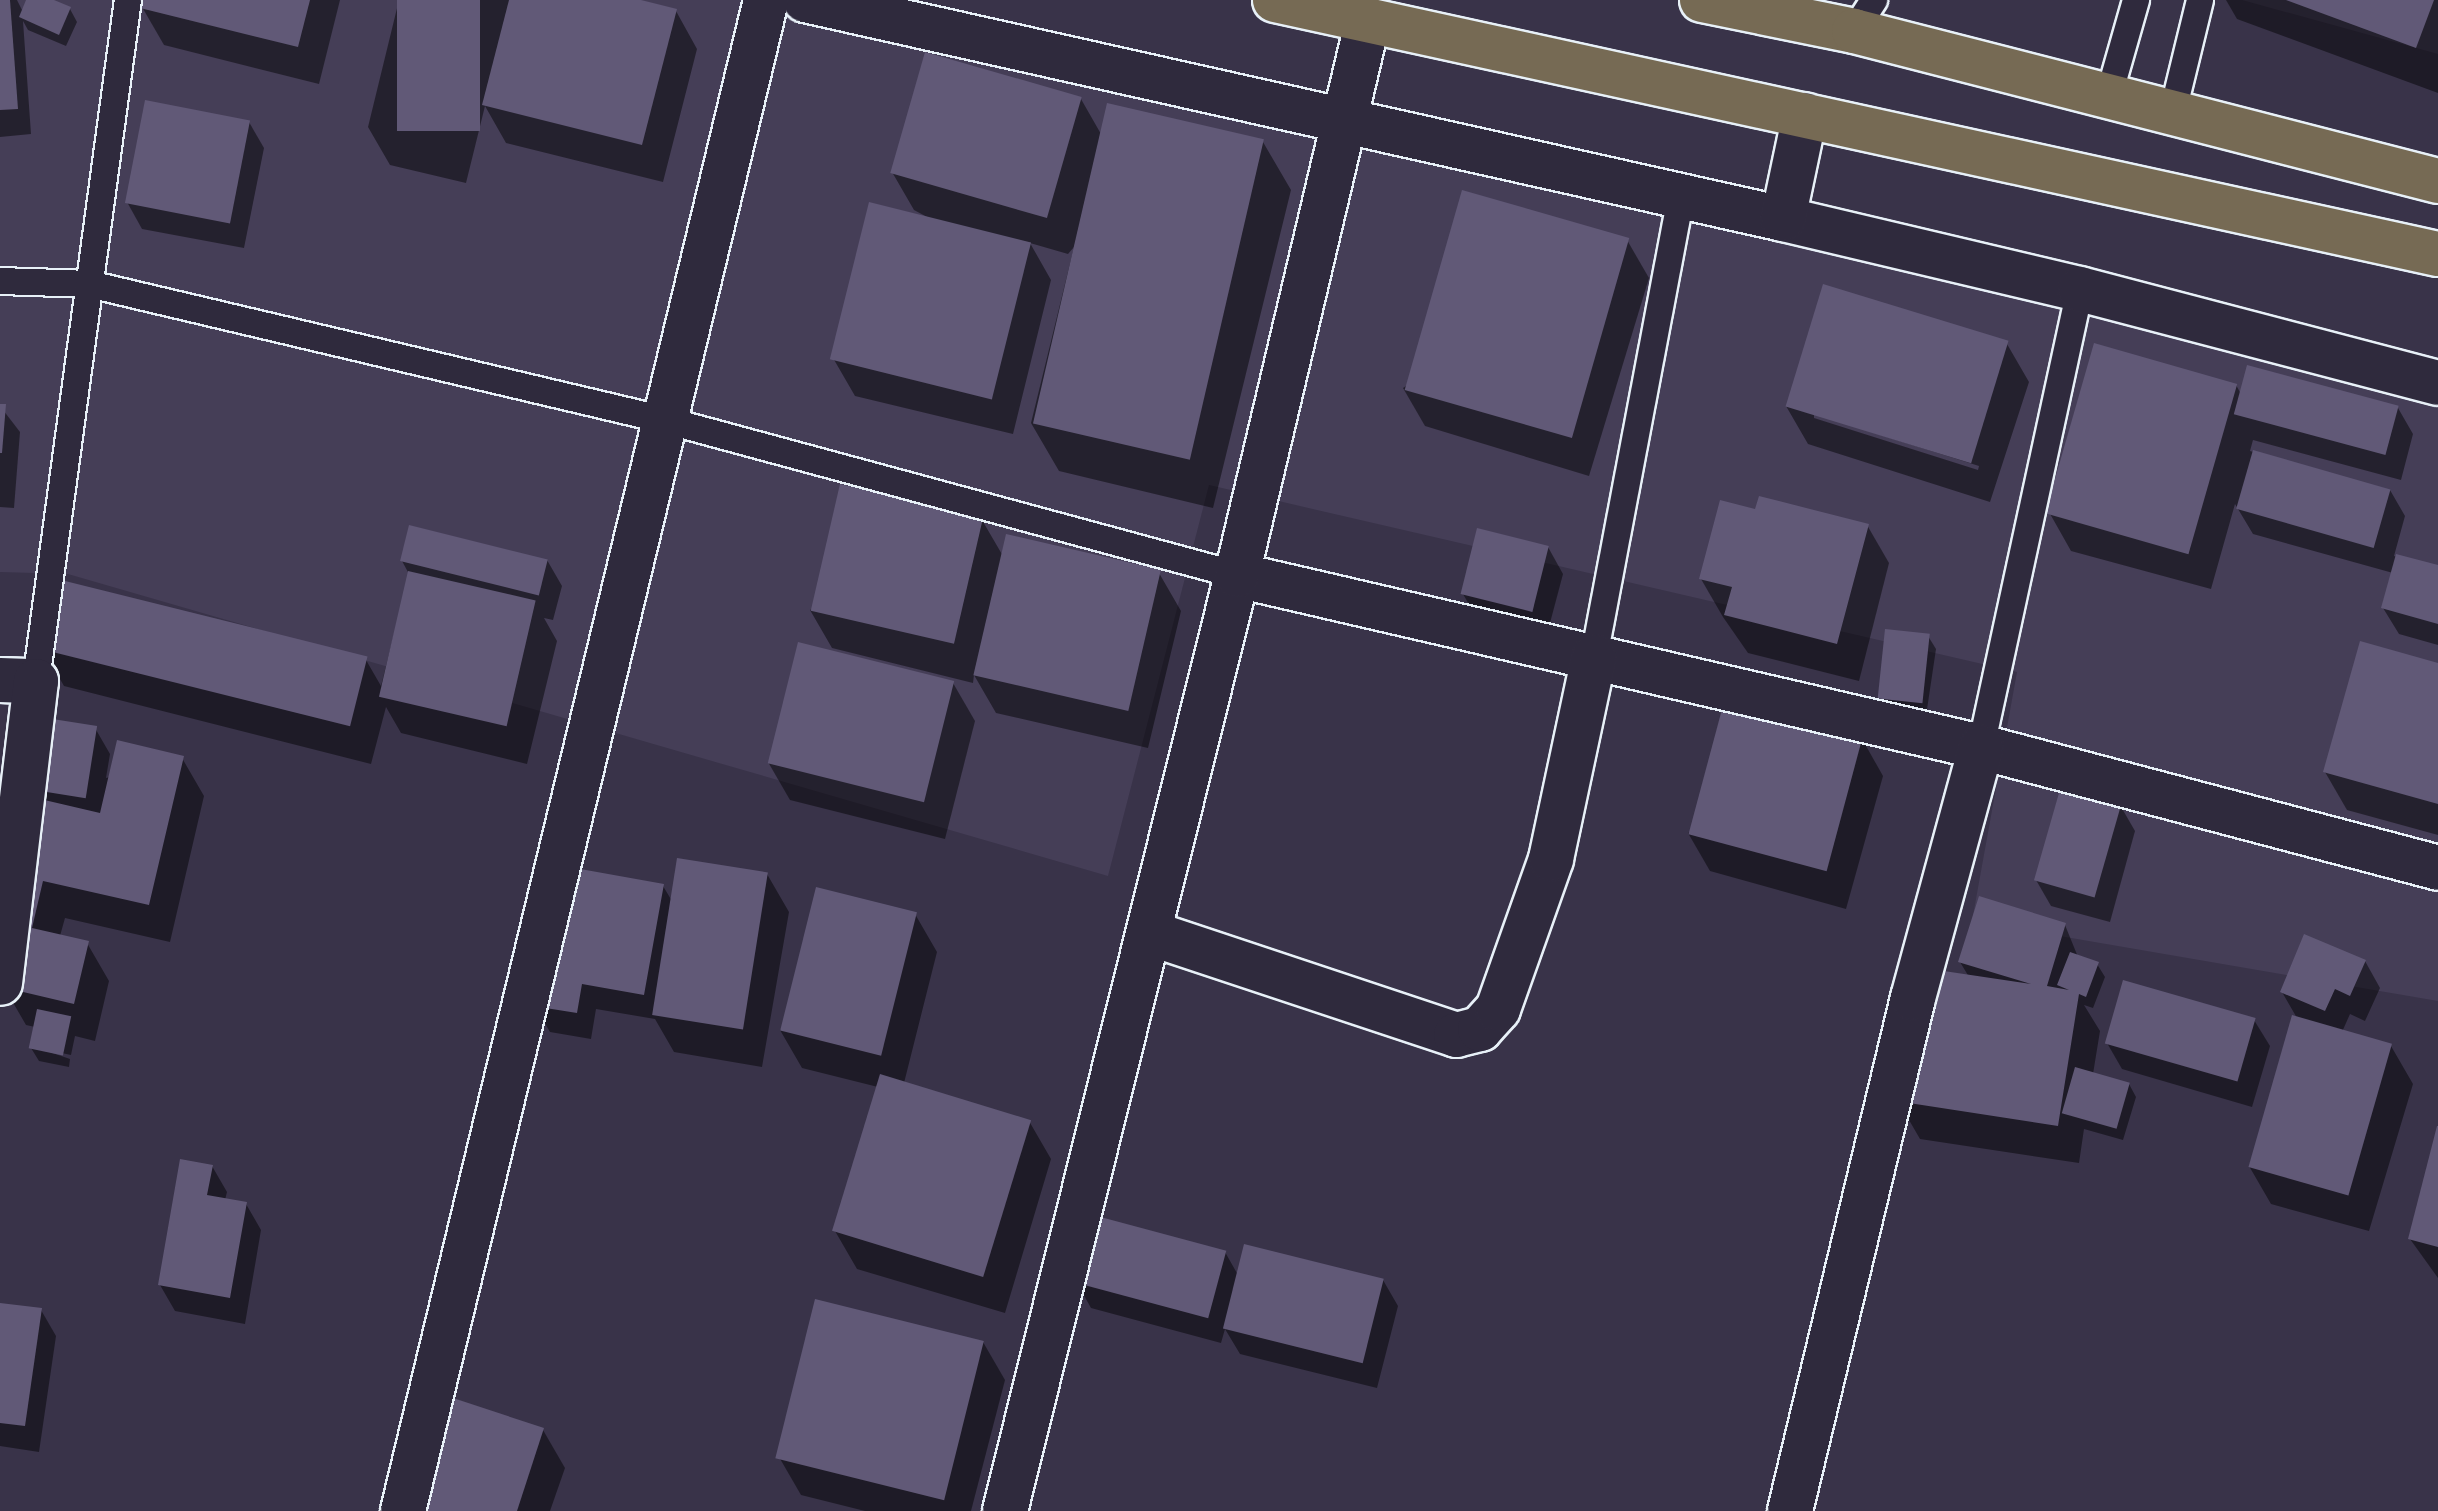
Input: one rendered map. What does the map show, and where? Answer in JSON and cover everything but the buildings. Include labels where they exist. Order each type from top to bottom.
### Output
[{"type":"highway","points":[[1275,0],[2438,254]]},
{"type":"highway","points":[[1702,0],[1864,16],[2109,95],[2438,181]]},
{"type":"street","points":[[403,1511],[766,0]]},
{"type":"street","points":[[805,0],[1345,118],[1783,219],[2080,289],[2438,383]]},
{"type":"street","points":[[1005,1511],[1150,933],[1368,20]]},
{"type":"street","points":[[1783,219],[1805,115]]},
{"type":"street","points":[[1237,575],[1981,747],[2438,868]]},
{"type":"street","points":[[1150,933],[1456,1035],[1480,1029],[1498,1009],[1551,859],[1594,657]]},
{"type":"street","points":[[0,983],[18,680]]},
{"type":"street","points":[[1790,1511],[1909,1013],[1981,747]]},
{"type":"lane","points":[[18,680],[89,284],[128,0]]},
{"type":"lane","points":[[2109,95],[2136,0]]},
{"type":"lane","points":[[2173,111],[2200,0]]},
{"type":"lane","points":[[1594,657],[1681,196]]},
{"type":"lane","points":[[0,281],[89,284],[665,420],[1237,575]]},
{"type":"lane","points":[[1981,747],[2080,289]]},
{"type":"shaded area","points":[[0,0],[771,0],[1279,111],[2438,398],[2438,1001],[1972,921],[2017,672],[1209,485],[1108,876],[68,574],[0,572]]},
{"type":"shaded area","points":[[2242,0],[2438,0],[2438,54]]}]
